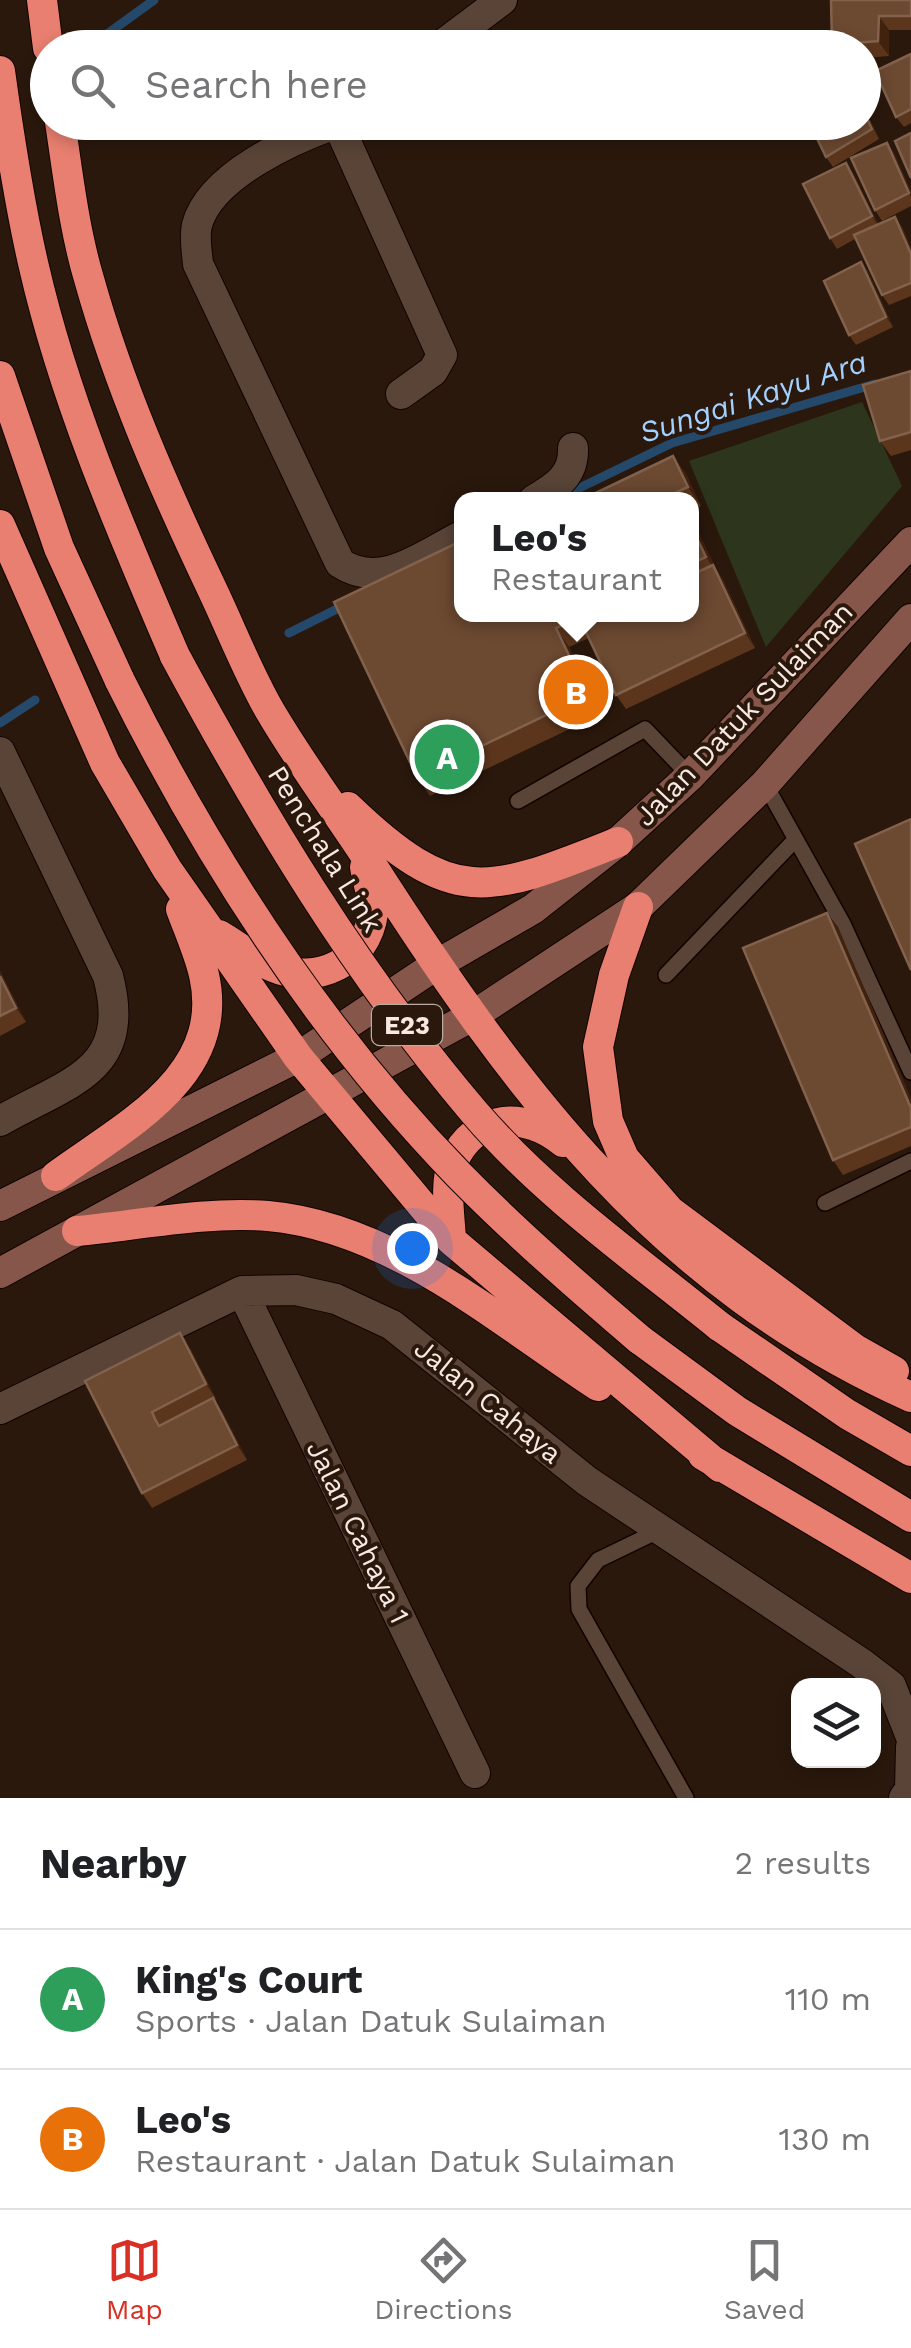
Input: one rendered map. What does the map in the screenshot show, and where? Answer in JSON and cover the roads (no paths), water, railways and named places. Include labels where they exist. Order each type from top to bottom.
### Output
[{"type":"highway","points":[[42,0],[46,30]]},
{"type":"highway","name":"Penchala Link","points":[[0,70],[34,266],[54,341],[118,521],[175,656],[263,818],[341,938],[474,1113],[562,1200],[719,1326],[847,1414],[911,1451]]},
{"type":"highway","points":[[63,140],[88,275],[120,376],[178,518],[260,691],[436,966],[582,1157]]},
{"type":"highway","name":"E23","points":[[0,376],[59,548],[158,758],[244,902],[351,1051],[458,1173],[546,1259],[639,1340],[737,1411],[911,1517]]},
{"type":"highway","points":[[0,524],[105,763],[167,869],[298,1057],[451,1240],[720,1467]]},
{"type":"highway","points":[[306,767],[382,840],[428,873],[472,884],[533,876],[618,842]]},
{"type":"highway","points":[[208,928],[274,968],[304,974],[328,971],[352,959],[365,938],[373,911],[361,849]]},
{"type":"highway","points":[[56,1176],[171,1092],[202,1040],[208,1011],[204,975],[167,869]]},
{"type":"highway","points":[[638,907],[614,975],[598,1047],[608,1122],[624,1158],[670,1210],[855,1348],[911,1381]]},
{"type":"highway","points":[[451,1240],[452,1164],[469,1138],[494,1124],[521,1118],[544,1127],[582,1157],[674,1247],[771,1323],[846,1368],[911,1397]]},
{"type":"highway","points":[[78,1231],[268,1216],[320,1224],[370,1241],[720,1467],[911,1578]]},
{"type":"street","points":[[462,30],[502,0]]},
{"type":"street","points":[[298,140],[276,150],[218,191],[196,229],[198,264],[340,563],[358,575],[382,576],[454,540]]},
{"type":"street","points":[[344,140],[442,356],[433,371],[401,394]]},
{"type":"street","points":[[548,492],[562,484],[573,460],[573,448]]},
{"type":"street","name":"Jalan Datuk Sulaiman","points":[[0,1206],[298,1057],[436,966],[533,909],[618,842],[690,776],[911,542]]},
{"type":"street","name":"Jalan Datuk Sulaiman","points":[[0,1273],[474,1015],[638,907],[764,784],[911,619]]},
{"type":"street","points":[[0,752],[108,976],[116,1006],[111,1046],[80,1075],[0,1120]]},
{"type":"street","name":"Jalan Cahaya","points":[[0,1409],[242,1290],[296,1290],[336,1300],[392,1325],[587,1481],[891,1686],[911,1737]]},
{"type":"street","name":"Jalan Cahaya 1","points":[[242,1290],[475,1774]]},
{"type":"street","points":[[904,1798],[910,1790],[911,1747]]},
{"type":"lane","points":[[518,800],[645,729],[690,776]]},
{"type":"lane","points":[[764,784],[793,842],[843,924],[911,1072]]},
{"type":"lane","points":[[666,975],[793,842]]},
{"type":"lane","points":[[825,1204],[911,1161]]},
{"type":"lane","points":[[658,1532],[598,1560],[578,1586],[579,1610],[686,1798]]},
{"type":"waterway","points":[[113,30],[154,0]]},
{"type":"waterway","name":"Sungai Kayu Ara","points":[[571,492],[672,443],[875,384]]},
{"type":"waterway","name":"Sungai Kayu Ara","points":[[289,633],[347,604]]},
{"type":"waterway","name":"Sungai Kayu Ara","points":[[0,723],[35,700]]},
{"type":"place","name":"Leo's","points":[[576,692]]},
{"type":"place","name":"King's Court","points":[[447,757]]}]
